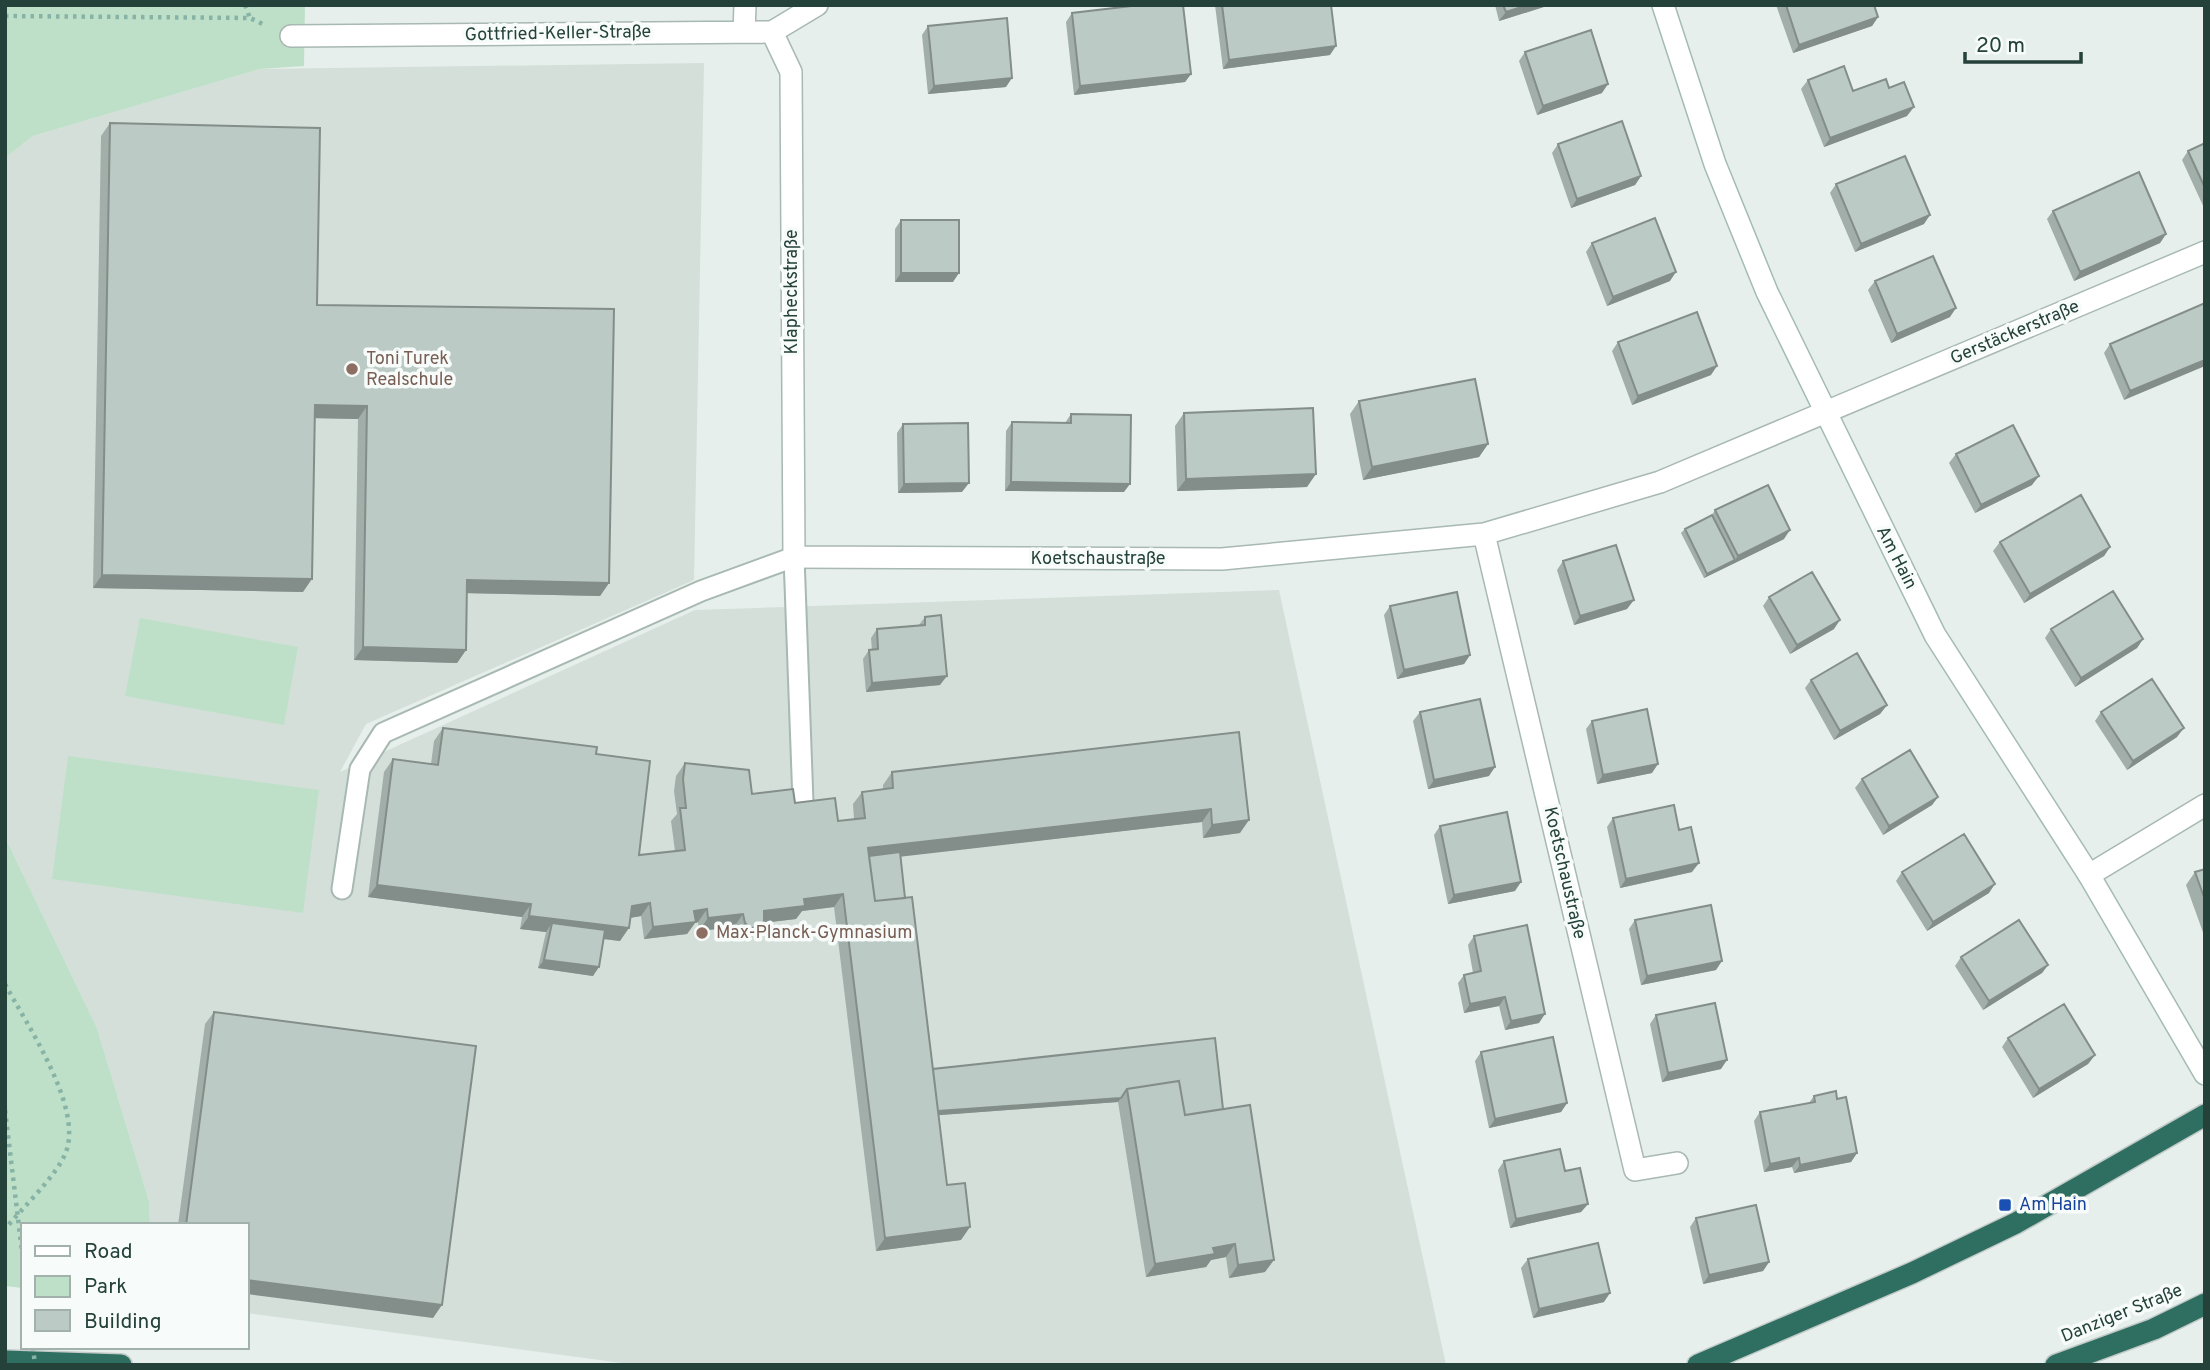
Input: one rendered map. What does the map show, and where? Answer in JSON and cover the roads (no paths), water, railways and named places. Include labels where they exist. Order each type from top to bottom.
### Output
[{"type":"highway","points":[[1698,1365],[1912,1273],[2016,1223],[2205,1115]]},
{"type":"highway","name":"Danziger Straße","points":[[2056,1365],[2154,1328],[2205,1304]]},
{"type":"highway","points":[[5,1361],[121,1365]]},
{"type":"street","points":[[744,32],[745,5]]},
{"type":"street","points":[[772,32],[817,5]]},
{"type":"street","name":"Am Hain","points":[[1663,5],[1715,164],[1767,292],[1824,415],[1935,635],[2089,875],[2205,1074]]},
{"type":"street","name":"Gottfried-Keller-Straße","points":[[291,36],[772,32]]},
{"type":"street","name":"Klapheckstraße","points":[[772,32],[791,72],[794,557]]},
{"type":"street","name":"Gerstäckerstraße","points":[[1824,415],[2205,252]]},
{"type":"street","name":"Koetschaustraße","points":[[794,557],[1222,559],[1484,534],[1660,482],[1824,415]]},
{"type":"street","name":"Koetschaustraße","points":[[1484,534],[1635,1170],[1677,1163]]},
{"type":"street","points":[[2089,875],[2205,805]]},
{"type":"lane","points":[[342,890],[360,769],[383,733],[701,591],[794,557],[803,803]]},
{"type":"place","name":"Toni Turek Realschule","points":[[352,369]]},
{"type":"place","name":"Max-Planck-Gymnasium","points":[[702,933]]},
{"type":"place","name":"Am Hain","points":[[2005,1205]]}]
